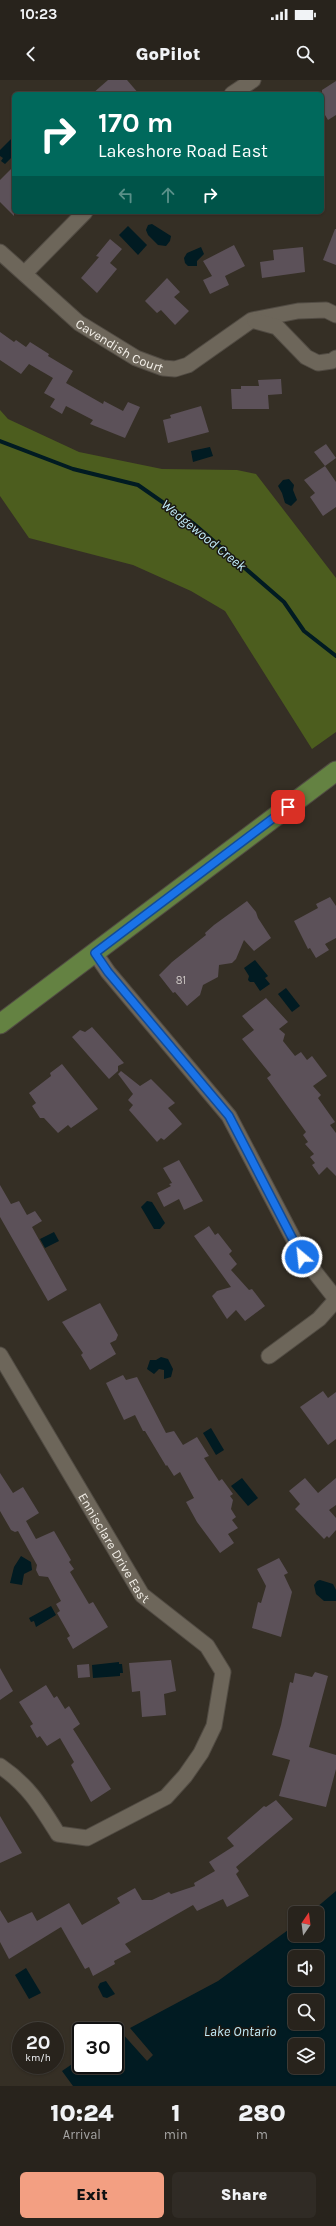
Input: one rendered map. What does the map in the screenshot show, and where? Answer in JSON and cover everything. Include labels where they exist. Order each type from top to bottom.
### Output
[{"type":"main road","points":[[0,1024],[336,771]]},
{"type":"street","points":[[235,92],[253,80]]},
{"type":"street","points":[[25,273],[83,214]]},
{"type":"street","name":"Cavendish Court","points":[[0,252],[79,323],[136,358],[163,368],[175,369],[188,365],[252,320],[298,311],[326,310],[336,315]]},
{"type":"street","points":[[252,320],[277,327],[306,357],[318,363],[332,361],[336,358]]},
{"type":"street","points":[[95,953],[108,972],[229,1116],[302,1257],[336,1300],[319,1319],[269,1356]]},
{"type":"street","name":"Ennisclare Drive East","points":[[0,1355],[142,1596],[207,1646],[223,1672],[214,1726],[201,1753],[185,1776],[166,1797],[87,1838],[58,1834],[42,1808],[19,1778],[0,1766]]},
{"type":"green space","points":[[0,410],[8,419],[79,452],[162,469],[237,470],[256,474],[336,578],[336,732],[312,749],[225,611],[191,591],[133,565],[29,538],[0,496]]},
{"type":"water","points":[[12,138],[12,157],[5,164],[1,161],[3,158],[0,156],[0,150]]},
{"type":"water","points":[[152,224],[171,236],[170,241],[166,246],[158,245],[148,235],[146,230],[148,225]]},
{"type":"water","points":[[128,226],[147,245],[138,255],[119,235]]},
{"type":"water","points":[[201,247],[204,254],[197,261],[197,266],[188,266],[185,263],[184,258],[187,253]]},
{"type":"water","points":[[210,447],[213,456],[193,462],[191,451]]},
{"type":"water","points":[[289,479],[294,485],[293,490],[297,500],[291,506],[285,503],[278,486],[283,480]]},
{"type":"water","points":[[255,960],[268,976],[265,978],[270,984],[260,991],[254,982],[250,982],[248,980],[249,976],[244,968]]},
{"type":"water","points":[[286,988],[300,1006],[292,1012],[278,994]]},
{"type":"water","points":[[147,1201],[152,1202],[165,1223],[160,1229],[154,1229],[141,1207]]},
{"type":"water","points":[[54,1232],[59,1241],[45,1248],[40,1239]]},
{"type":"water","points":[[161,1357],[168,1359],[173,1369],[171,1377],[164,1379],[164,1370],[159,1369],[154,1374],[147,1369],[150,1360],[156,1360]]},
{"type":"water","points":[[211,1428],[224,1450],[216,1455],[203,1433]]},
{"type":"water","points":[[242,1478],[258,1498],[248,1506],[231,1486]]},
{"type":"water","points":[[21,1556],[31,1562],[32,1570],[24,1574],[22,1585],[10,1583],[14,1567]]},
{"type":"water","points":[[320,1580],[333,1584],[336,1590],[336,1601],[324,1601],[316,1594],[314,1585]]},
{"type":"water","points":[[51,1606],[56,1615],[36,1627],[34,1621],[31,1622],[29,1618]]},
{"type":"water","points":[[119,1662],[119,1664],[122,1664],[123,1673],[120,1673],[120,1676],[93,1678],[92,1665]]},
{"type":"water","name":"Lake Ontario","points":[[336,1891],[336,2086],[73,2086],[64,2074],[64,2070],[72,2064],[72,2074],[124,2074],[124,2035],[147,2061],[153,2055],[130,2028],[218,1981],[288,1930],[288,1942],[324,1942],[324,1906],[318,1906]]},
{"type":"water","points":[[26,1968],[41,1993],[29,1999],[15,1975]]},
{"type":"water","points":[[106,1981],[115,1994],[107,1998],[103,1997],[98,1987],[100,1983]]},
{"type":"building","points":[[108,80],[127,80],[137,92],[94,92]]},
{"type":"building","points":[[336,81],[336,115],[328,120],[324,113],[324,92],[322,92],[322,90]]},
{"type":"building","points":[[12,168],[12,214],[0,202],[0,180]]},
{"type":"building","points":[[336,229],[336,265],[323,260]]},
{"type":"building","points":[[110,239],[122,249],[110,263],[117,269],[97,293],[81,278],[99,257],[96,256]]},
{"type":"building","points":[[234,245],[245,266],[225,276],[229,285],[210,294],[203,280],[212,276],[203,261]]},
{"type":"building","points":[[303,247],[305,272],[262,278],[260,262],[274,260],[273,250]]},
{"type":"building","points":[[167,278],[180,292],[174,297],[189,311],[175,325],[161,310],[157,313],[145,301]]},
{"type":"building","points":[[0,332],[14,342],[16,340],[26,347],[30,342],[49,354],[48,356],[73,371],[66,383],[103,404],[104,401],[123,411],[128,402],[140,407],[125,438],[90,424],[93,420],[66,406],[62,414],[50,407],[55,399],[44,393],[53,378],[29,364],[21,374],[0,360]]},
{"type":"building","points":[[281,379],[282,394],[268,395],[269,409],[232,409],[231,389],[241,389],[241,386],[259,386],[258,380]]},
{"type":"building","points":[[201,406],[209,432],[168,443],[163,420],[171,418],[170,415]]},
{"type":"building","points":[[326,444],[336,458],[325,466],[314,452]]},
{"type":"building","points":[[325,466],[336,482],[336,507],[323,516],[310,497],[315,493],[304,480]]},
{"type":"building","points":[[330,897],[336,906],[336,938],[325,944],[329,950],[316,958],[310,948],[308,949],[294,921],[318,908],[316,904]]},
{"type":"building","points":[[247,901],[256,912],[258,918],[271,938],[254,951],[244,940],[236,959],[232,963],[219,965],[218,977],[203,985],[200,995],[187,1006],[175,992],[173,993],[159,975],[172,962],[206,935],[205,933],[214,925]]},
{"type":"building","points":[[266,998],[288,1022],[279,1029],[285,1034],[283,1041],[295,1056],[301,1052],[307,1060],[312,1056],[327,1076],[313,1086],[321,1095],[318,1098],[335,1122],[330,1125],[336,1133],[336,1176],[327,1167],[319,1175],[312,1165],[315,1163],[310,1157],[314,1154],[305,1144],[308,1142],[303,1135],[306,1132],[267,1078],[271,1075],[242,1039],[254,1030],[242,1016]]},
{"type":"building","points":[[92,1027],[124,1063],[118,1066],[118,1071],[109,1079],[72,1037],[80,1030],[85,1032]]},
{"type":"building","points":[[62,1064],[98,1109],[71,1128],[68,1125],[58,1133],[44,1118],[40,1118],[32,1106],[36,1103],[29,1093],[51,1076],[50,1073]]},
{"type":"building","points":[[121,1071],[140,1086],[151,1079],[175,1103],[168,1108],[182,1124],[164,1140],[161,1138],[157,1142],[129,1110],[133,1105],[128,1100],[133,1094],[118,1074]]},
{"type":"building","points":[[179,1160],[203,1201],[184,1210],[179,1199],[164,1207],[157,1193],[171,1186],[169,1184],[172,1183],[163,1168]]},
{"type":"building","points":[[0,1185],[11,1204],[19,1201],[27,1215],[35,1211],[42,1221],[32,1227],[67,1290],[48,1301],[0,1217]]},
{"type":"building","points":[[209,1226],[215,1235],[218,1233],[232,1251],[229,1254],[237,1264],[231,1270],[249,1290],[252,1289],[265,1306],[245,1321],[236,1310],[227,1319],[212,1296],[217,1291],[231,1287],[194,1236]]},
{"type":"building","points":[[100,1303],[118,1335],[116,1340],[110,1343],[116,1354],[90,1370],[81,1355],[83,1353],[62,1322]]},
{"type":"building","points":[[123,1375],[126,1380],[137,1377],[166,1433],[174,1431],[183,1445],[197,1437],[209,1456],[204,1458],[219,1481],[222,1479],[233,1494],[230,1496],[233,1500],[231,1509],[236,1517],[232,1520],[238,1528],[228,1534],[234,1543],[220,1553],[197,1522],[186,1502],[194,1498],[180,1472],[174,1476],[167,1465],[166,1466],[145,1431],[143,1431],[135,1415],[124,1420],[106,1383]]},
{"type":"building","points":[[323,1391],[328,1398],[336,1392],[336,1439],[328,1445],[300,1407]]},
{"type":"building","points":[[0,1473],[13,1493],[23,1487],[39,1513],[26,1521],[36,1539],[54,1531],[71,1560],[69,1562],[74,1569],[70,1572],[89,1604],[93,1602],[108,1627],[73,1649],[67,1638],[70,1636],[57,1613],[60,1611],[56,1604],[61,1601],[48,1577],[39,1576],[36,1570],[37,1565],[18,1531],[15,1532],[11,1530],[0,1511]]},
{"type":"building","points":[[305,1478],[318,1493],[336,1478],[336,1505],[329,1510],[336,1518],[336,1530],[329,1538],[327,1536],[324,1539],[295,1509],[300,1504],[289,1491]]},
{"type":"building","points":[[279,1558],[288,1573],[284,1575],[292,1592],[281,1637],[252,1628],[258,1602],[261,1603],[266,1586],[257,1569]]},
{"type":"building","points":[[171,1660],[176,1691],[164,1694],[166,1715],[142,1717],[140,1691],[132,1692],[129,1663]]},
{"type":"building","points":[[89,1664],[90,1677],[78,1678],[77,1665]]},
{"type":"building","points":[[0,1668],[13,1691],[0,1700]]},
{"type":"building","points":[[315,1672],[328,1676],[309,1747],[336,1755],[336,1769],[326,1807],[279,1796],[290,1760],[272,1755],[281,1725],[290,1682],[293,1683],[295,1673],[312,1677]]},
{"type":"building","points":[[46,1685],[54,1698],[57,1696],[65,1709],[69,1706],[80,1724],[73,1729],[111,1789],[91,1802],[71,1765],[74,1762],[60,1738],[47,1746],[40,1736],[37,1738],[30,1726],[33,1724],[19,1702]]},
{"type":"building","points":[[276,1800],[293,1819],[236,1867],[239,1871],[236,1874],[249,1896],[227,1907],[223,1899],[197,1911],[193,1905],[125,1944],[131,1952],[114,1961],[115,1964],[93,1976],[89,1967],[85,1969],[61,1927],[9,1959],[0,1942],[0,1910],[8,1923],[32,1912],[37,1921],[69,1903],[82,1925],[120,1903],[117,1898],[135,1888],[142,1900],[152,1900],[169,1892],[171,1894],[195,1886],[194,1883],[215,1871],[209,1862],[234,1846],[227,1838],[264,1806],[266,1807]]},
{"type":"building","points":[[0,1816],[22,1853],[0,1863]]},
{"type":"waterway","name":"Wedgewood Creek","points":[[0,441],[73,469],[138,485],[194,524],[284,602],[304,631],[336,656]]},
{"type":"route","points":[[288,807],[95,953],[108,972],[229,1116],[302,1257]]}]
